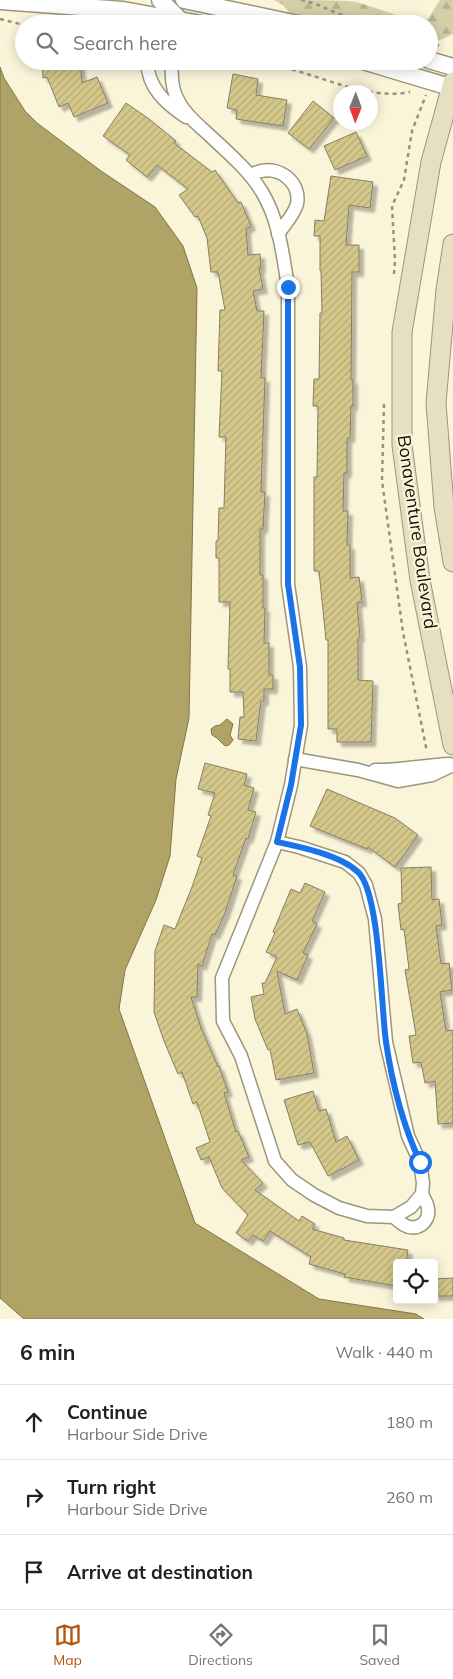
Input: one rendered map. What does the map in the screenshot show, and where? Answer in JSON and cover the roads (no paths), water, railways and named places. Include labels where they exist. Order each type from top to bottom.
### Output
[{"type":"main road","name":"Bonaventure Boulevard","points":[[452,86],[431,162],[402,332],[402,445],[420,580],[453,745]]},
{"type":"main road","name":"Bonaventure Boulevard","points":[[453,244],[446,290],[436,403],[444,506],[453,562]]},
{"type":"street","points":[[0,0],[123,10],[146,15]]},
{"type":"street","points":[[160,0],[173,15]]},
{"type":"street","points":[[184,0],[255,15]]},
{"type":"street","points":[[438,63],[453,67]]},
{"type":"street","points":[[149,70],[151,81],[158,94],[172,108],[202,128]]},
{"type":"street","points":[[172,70],[173,86],[183,110],[250,175],[262,193],[278,234],[288,287],[288,584],[300,667],[301,725],[277,842],[222,978],[222,1022],[241,1056],[275,1161],[292,1180],[314,1195],[339,1208],[367,1216],[394,1217],[411,1207],[422,1194]]},
{"type":"street","points":[[396,70],[452,86]]},
{"type":"street","points":[[250,175],[262,171],[275,172],[289,178],[295,184],[298,195],[297,206],[278,234]]},
{"type":"street","points":[[295,759],[393,776],[404,781],[432,775],[453,765]]},
{"type":"street","points":[[393,776],[430,765],[453,765]]},
{"type":"street","points":[[277,842],[345,862],[359,873],[366,884],[375,920],[386,1042],[408,1136],[420,1162],[423,1184],[422,1194],[428,1208],[428,1218],[423,1224],[415,1228],[404,1226],[394,1217]]}]
